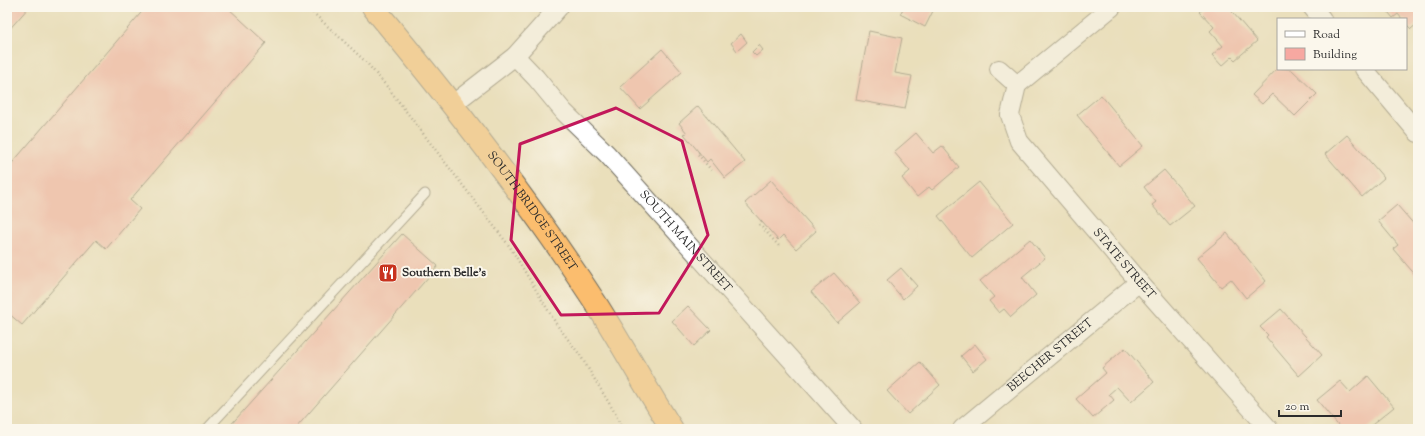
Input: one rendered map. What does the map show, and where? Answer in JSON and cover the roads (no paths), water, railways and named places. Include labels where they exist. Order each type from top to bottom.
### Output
[{"type":"highway","name":"SOUTH BRIDGE STREET","points":[[373,7],[453,104],[536,214],[595,303],[672,429]]},
{"type":"street","points":[[453,104],[515,56],[559,7]]},
{"type":"street","points":[[999,69],[1017,85],[1112,7]]},
{"type":"street","points":[[1312,7],[1321,18]]},
{"type":"street","name":"SOUTH MAIN STREET","points":[[515,56],[536,78],[564,112],[607,154],[853,429]]},
{"type":"street","points":[[1365,70],[1418,133]]},
{"type":"street","name":"STATE STREET","points":[[1017,85],[1010,116],[1019,141],[1139,282],[1269,429]]},
{"type":"street","name":"BEECHER STREET","points":[[962,429],[1139,282]]},
{"type":"lane","points":[[207,429],[425,194]]},
{"type":"place","name":"Southern Belle's","points":[[388,273]]}]
